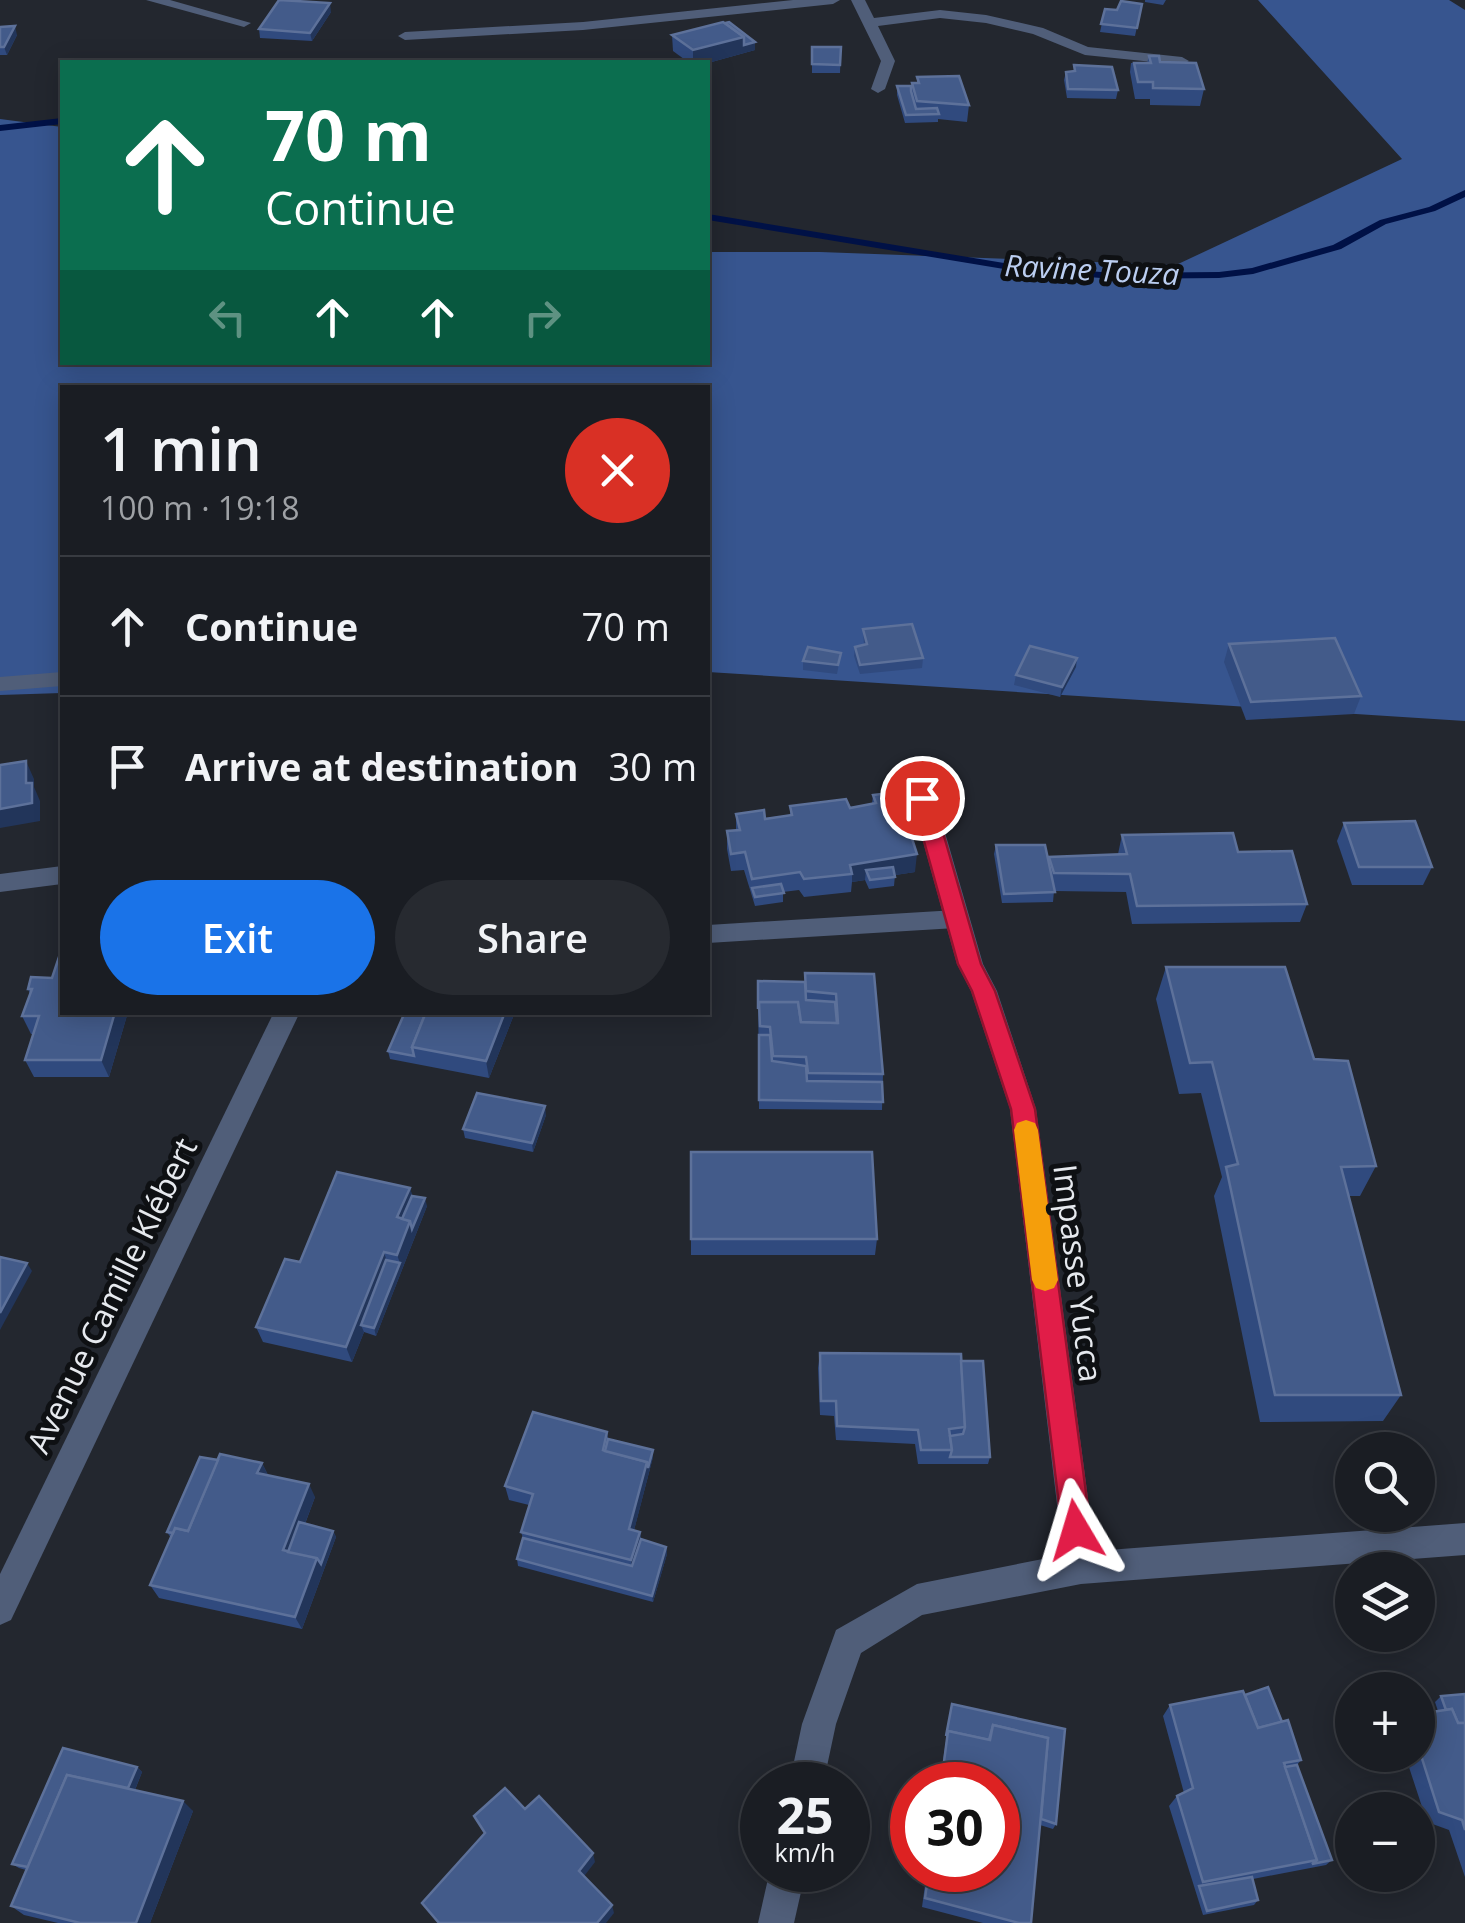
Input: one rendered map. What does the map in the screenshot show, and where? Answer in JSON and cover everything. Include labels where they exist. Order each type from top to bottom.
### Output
[{"type":"street","points":[[153,0],[244,23]]},
{"type":"street","points":[[405,36],[583,26],[834,0]]},
{"type":"street","points":[[858,0],[888,61],[878,89]]},
{"type":"street","points":[[869,23],[940,14],[986,18],[1038,31],[1085,51],[1182,61]]},
{"type":"street","points":[[0,684],[60,679]]},
{"type":"street","name":"Impasse Yucca","points":[[922,798],[970,964],[984,991],[1023,1109],[1081,1568]]},
{"type":"street","points":[[0,883],[60,875]]},
{"type":"street","points":[[710,934],[956,919]]},
{"type":"street","name":"Avenue Camille Klébert","points":[[0,1609],[287,1015]]},
{"type":"street","points":[[811,1762],[819,1724],[848,1642],[917,1600],[1081,1568],[1465,1539]]},
{"type":"street","points":[[776,1923],[783,1892]]},
{"type":"shaded area","points":[[1258,0],[1449,0],[1465,10],[1465,721],[710,672],[710,385],[60,385],[60,693],[0,695],[0,119],[60,127],[60,365],[710,365],[710,252],[820,252],[1176,265],[1402,159]]},
{"type":"building","points":[[279,0],[330,3],[310,33],[259,29]]},
{"type":"building","points":[[1121,1],[1142,4],[1137,28],[1101,24],[1105,9],[1117,10]]},
{"type":"building","points":[[723,22],[744,37],[693,50],[672,35]]},
{"type":"building","points":[[725,23],[755,42],[744,45],[744,37]]},
{"type":"building","points":[[15,26],[4,47],[0,47],[0,27]]},
{"type":"building","points":[[812,47],[841,47],[840,65],[812,64]]},
{"type":"building","points":[[1149,56],[1159,56],[1160,62],[1196,63],[1204,89],[1153,88],[1153,82],[1138,82],[1134,63],[1151,63]]},
{"type":"building","points":[[1074,65],[1112,67],[1118,90],[1068,89],[1066,72],[1075,71]]},
{"type":"building","points":[[959,76],[969,105],[917,101],[912,83],[919,83],[917,77]]},
{"type":"building","points":[[897,86],[911,86],[916,109],[937,108],[939,114],[906,115]]},
{"type":"building","points":[[912,624],[923,658],[860,665],[855,647],[867,644],[863,629]]},
{"type":"building","points":[[1335,638],[1361,696],[1251,702],[1229,644]]},
{"type":"building","points":[[1030,646],[1077,658],[1062,687],[1016,675]]},
{"type":"building","points":[[808,647],[841,653],[838,665],[803,661]]},
{"type":"building","points":[[26,761],[26,783],[32,783],[32,803],[0,809],[0,765]]},
{"type":"building","points":[[897,792],[917,854],[850,865],[852,874],[804,879],[800,872],[752,879],[745,852],[731,854],[727,831],[740,830],[736,814],[764,810],[765,819],[792,815],[790,806],[846,799],[850,808],[876,803],[873,795]]},
{"type":"building","points":[[1415,821],[1432,867],[1359,867],[1344,823]]},
{"type":"building","points":[[1233,833],[1238,852],[1292,851],[1307,904],[1137,906],[1130,874],[1054,873],[1049,857],[1127,854],[1122,835]]},
{"type":"building","points":[[996,845],[1045,845],[1055,892],[1004,894]]},
{"type":"building","points":[[893,867],[895,877],[870,880],[866,870]]},
{"type":"building","points":[[781,884],[784,893],[755,897],[752,888]]},
{"type":"building","points":[[60,954],[60,1015],[114,1015],[101,1060],[25,1060],[39,1016],[22,1016],[32,989],[28,989],[31,977],[52,978]]},
{"type":"building","points":[[1166,967],[1285,967],[1314,1059],[1348,1061],[1376,1166],[1341,1167],[1401,1395],[1275,1395],[1226,1167],[1238,1164],[1212,1062],[1190,1063]]},
{"type":"building","points":[[805,973],[874,974],[883,1074],[808,1073],[806,1057],[773,1056],[770,1027],[760,1026],[759,1002],[798,1002],[801,1022],[838,1023],[836,994],[806,991]]},
{"type":"building","points":[[758,981],[805,982],[806,1000],[835,1002],[837,1023],[801,1022],[798,1002],[759,1002],[758,1009]]},
{"type":"building","points":[[404,1015],[425,1015],[412,1047],[414,1056],[388,1051]]},
{"type":"building","points":[[425,1015],[504,1015],[486,1061],[412,1047]]},
{"type":"building","points":[[759,1035],[770,1035],[772,1061],[806,1066],[807,1081],[882,1082],[883,1102],[759,1100]]},
{"type":"building","points":[[477,1093],[545,1106],[532,1143],[463,1129]]},
{"type":"building","points":[[691,1152],[872,1152],[877,1239],[691,1239]]},
{"type":"building","points":[[337,1172],[410,1188],[397,1217],[410,1221],[397,1255],[384,1252],[346,1347],[256,1327],[285,1259],[300,1262]]},
{"type":"building","points":[[412,1196],[425,1198],[412,1229],[410,1221],[402,1219]]},
{"type":"building","points":[[0,1257],[27,1263],[0,1313]]},
{"type":"building","points":[[386,1260],[400,1263],[374,1328],[361,1325]]},
{"type":"building","points":[[820,1353],[961,1354],[965,1427],[949,1429],[952,1450],[921,1450],[918,1430],[837,1426],[836,1401],[821,1401]]},
{"type":"building","points":[[961,1361],[983,1361],[990,1457],[950,1457],[950,1436],[963,1434],[965,1427]]},
{"type":"building","points":[[533,1412],[607,1432],[603,1450],[647,1462],[629,1529],[640,1532],[631,1560],[521,1532],[533,1494],[505,1486]]},
{"type":"building","points":[[608,1439],[653,1450],[648,1468],[647,1462],[605,1451]]},
{"type":"building","points":[[220,1454],[262,1463],[257,1473],[309,1484],[283,1550],[317,1558],[295,1617],[150,1585],[175,1528],[188,1531]]},
{"type":"building","points":[[200,1457],[218,1460],[188,1531],[175,1528],[173,1533],[167,1532]]},
{"type":"building","points":[[299,1522],[333,1531],[321,1564],[317,1558],[288,1552]]},
{"type":"building","points":[[523,1538],[632,1566],[641,1539],[666,1547],[652,1596],[517,1559]]},
{"type":"building","points":[[1268,1687],[1282,1722],[1258,1728],[1245,1695]]},
{"type":"building","points":[[1243,1691],[1258,1728],[1288,1720],[1301,1760],[1284,1763],[1317,1860],[1203,1882],[1177,1796],[1193,1788],[1170,1705]]},
{"type":"building","points":[[1465,1694],[1465,1723],[1458,1723],[1452,1709],[1446,1710],[1441,1696]]},
{"type":"building","points":[[952,1704],[1065,1729],[1056,1824],[1041,1819],[1048,1738],[993,1725],[989,1740],[948,1731],[946,1736]]},
{"type":"building","points":[[1452,1709],[1458,1723],[1465,1723],[1465,1830],[1462,1820],[1439,1812],[1426,1772],[1435,1772],[1435,1712]]},
{"type":"building","points":[[993,1725],[1048,1738],[1031,1923],[925,1898],[926,1892],[1020,1892],[1020,1762],[944,1762],[948,1731],[990,1740]]},
{"type":"building","points":[[63,1748],[137,1767],[128,1788],[67,1775],[28,1867],[12,1864]]},
{"type":"building","points":[[1297,1765],[1332,1860],[1312,1864],[1317,1860],[1285,1767]]},
{"type":"building","points":[[67,1775],[183,1801],[136,1923],[80,1923],[11,1906]]},
{"type":"building","points":[[505,1788],[525,1809],[539,1796],[593,1853],[579,1871],[612,1905],[597,1923],[439,1923],[422,1903],[485,1833],[474,1816]]},
{"type":"building","points":[[1252,1877],[1258,1900],[1207,1911],[1199,1886]]},
{"type":"waterway","name":"Ravine Touza","points":[[0,128],[60,121]]},
{"type":"waterway","name":"Ravine Touza","points":[[710,217],[1016,268],[1113,276],[1219,275],[1253,271],[1337,247],[1383,222],[1432,209],[1465,193]]},
{"type":"slow traffic","points":[[1026,1130],[1045,1280]]},
{"type":"route","points":[[922,798],[970,964],[984,991],[1023,1109],[1076,1530]]}]
